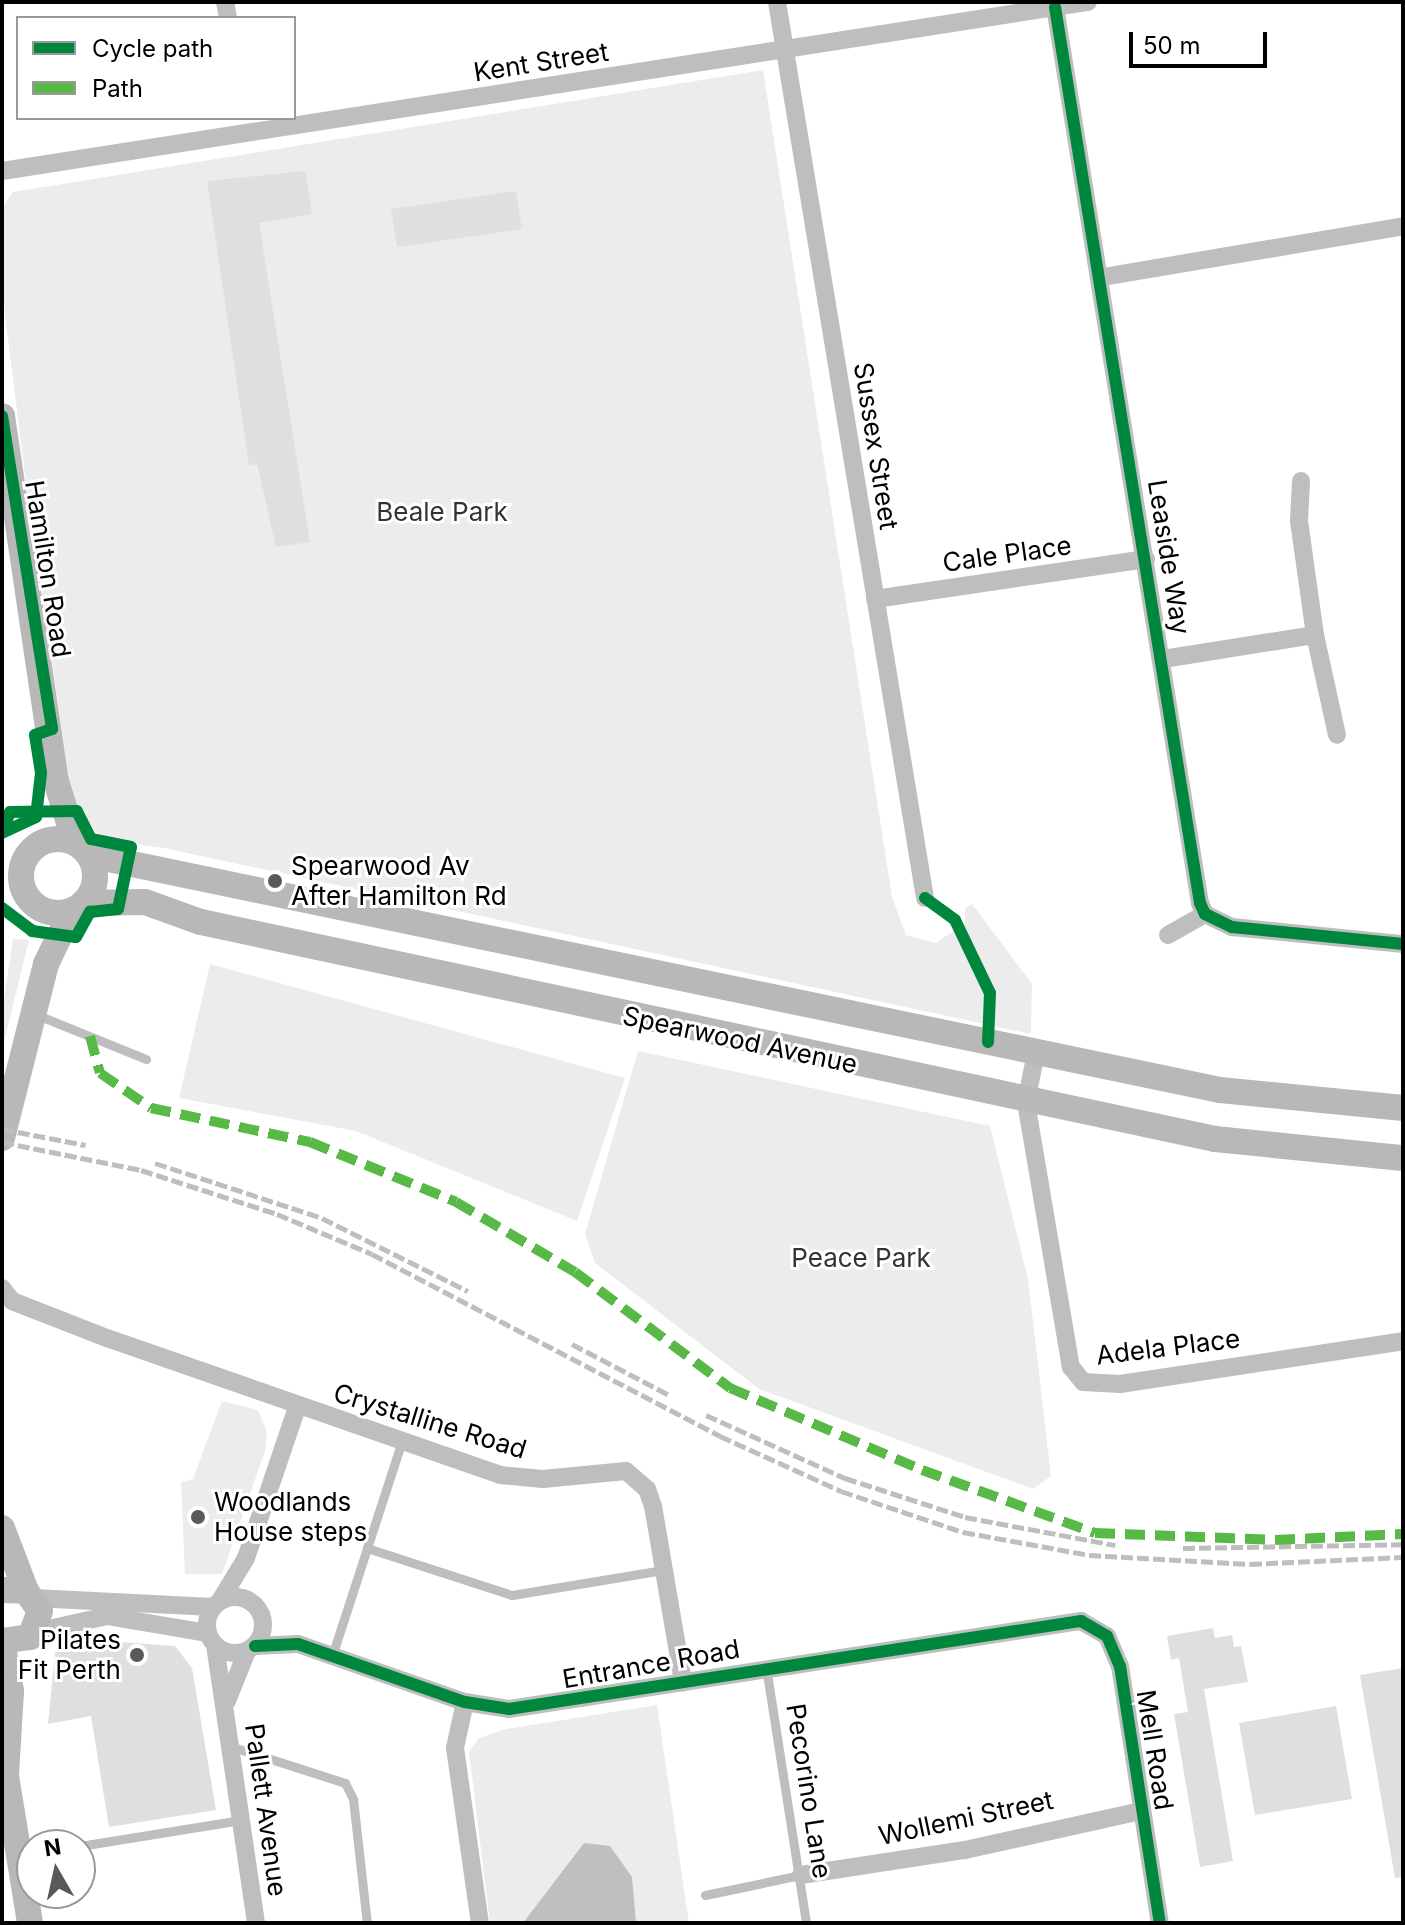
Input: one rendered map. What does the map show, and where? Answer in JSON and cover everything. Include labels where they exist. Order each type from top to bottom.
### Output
[{"type":"main road","name":"Hamilton Road","points":[[2,416],[56,781],[94,885],[78,906]]},
{"type":"main road","name":"Hamilton Road","points":[[23,897],[20,874],[23,848],[56,781]]},
{"type":"main road","name":"Spearwood Avenue","points":[[23,848],[82,849],[1036,1053],[1256,1096],[1403,1108]]},
{"type":"main road","name":"Spearwood Avenue","points":[[23,897],[78,906],[145,902],[201,922],[1026,1102],[1215,1139],[1403,1158]]},
{"type":"main road","points":[[23,897],[46,964]]},
{"type":"main road","points":[[2,1138],[46,964],[78,906]]},
{"type":"main road","points":[[2,1528],[21,1593],[40,1619],[32,1634],[18,1759],[29,1829]]},
{"type":"main road","points":[[30,1923],[6,1805],[11,1691],[2,1641],[32,1634]]},
{"type":"street","name":"Sussex Street","points":[[777,2],[925,898]]},
{"type":"street","name":"Kent Street","points":[[296,120],[1088,2]]},
{"type":"street","name":"Leaside Way","points":[[1055,7],[1103,277],[1205,914]]},
{"type":"street","name":"Kent Street","points":[[2,171],[293,120]]},
{"type":"street","points":[[1103,277],[1403,226]]},
{"type":"street","points":[[1301,481],[1299,521],[1315,635],[1337,735]]},
{"type":"street","name":"Cale Place","points":[[875,599],[1146,559]]},
{"type":"street","points":[[1163,659],[1315,635]]},
{"type":"street","points":[[1168,935],[1205,914],[1232,927],[1403,944]]},
{"type":"street","name":"Adela Place","points":[[1036,1053],[1026,1102],[1071,1367],[1083,1382],[1120,1384],[1403,1341]]},
{"type":"street","name":"Crystalline Road","points":[[5,1297],[297,1407],[521,1479],[626,1471],[647,1489],[683,1682]]},
{"type":"street","points":[[211,1639],[216,1604],[246,1558],[297,1407]]},
{"type":"street","points":[[32,1634],[107,1616],[211,1639],[228,1653],[251,1648],[263,1629],[246,1558]]},
{"type":"street","points":[[21,1593],[216,1604],[238,1597],[258,1610]]},
{"type":"street","name":"Entrance Road","points":[[258,1610],[298,1644],[465,1702],[529,1707],[1062,1620]]},
{"type":"street","name":"Mell Road","points":[[1062,1620],[1097,1626],[1115,1649],[1160,1923]]},
{"type":"street","name":"Pallett Avenue","points":[[211,1639],[226,1703],[256,1923]]},
{"type":"street","name":"Entrance Road","points":[[251,1648],[298,1644]]},
{"type":"street","name":"Pallett Avenue","points":[[226,1703],[251,1648]]},
{"type":"street","points":[[465,1702],[455,1748],[480,1923]]},
{"type":"street","name":"Wollemi Street","points":[[801,1875],[965,1850],[1141,1811]]},
{"type":"lane","points":[[32,1013],[146,1059]]},
{"type":"lane","points":[[332,1656],[402,1441]]},
{"type":"lane","points":[[367,1548],[512,1595],[663,1570]]},
{"type":"lane","name":"Pecorino Lane","points":[[766,1667],[801,1875],[806,1923]]},
{"type":"lane","points":[[230,1746],[345,1783],[353,1799],[367,1923]]},
{"type":"lane","points":[[96,1843],[241,1820]]},
{"type":"lane","points":[[705,1895],[801,1875]]},
{"type":"green space","name":"Beale Park","points":[[763,70],[892,897],[906,935],[936,943],[965,923],[965,908],[972,904],[1032,984],[1031,1034],[164,848],[102,840],[72,799],[26,483],[2,290],[2,208],[13,192]]},
{"type":"green space","points":[[13,939],[29,940],[2,1050],[2,1012]]},
{"type":"green space","points":[[210,964],[625,1078],[577,1221],[356,1131],[179,1098]]},
{"type":"green space","name":"Peace Park","points":[[638,1051],[990,1126],[1028,1279],[1051,1476],[1033,1489],[759,1389],[595,1263],[585,1234]]},
{"type":"green space","points":[[222,1401],[258,1410],[267,1432],[265,1451],[222,1574],[185,1574],[181,1482],[193,1479]]},
{"type":"green space","points":[[657,1705],[689,1923],[490,1923],[469,1752],[479,1738],[506,1729]]},
{"type":"shaded area","points":[[584,1843],[610,1846],[632,1877],[636,1923],[523,1923]]},
{"type":"building","points":[[305,171],[312,214],[259,223],[310,542],[276,547],[257,464],[249,465],[207,181]]},
{"type":"building","points":[[516,191],[522,229],[397,247],[391,209]]},
{"type":"building","points":[[1213,1628],[1215,1638],[1232,1635],[1234,1647],[1241,1646],[1248,1682],[1204,1689],[1233,1861],[1200,1867],[1174,1714],[1188,1712],[1179,1658],[1171,1660],[1167,1636]]},
{"type":"building","points":[[105,1641],[175,1646],[192,1668],[216,1810],[109,1827],[91,1716],[48,1724],[55,1653],[64,1646]]},
{"type":"building","points":[[1403,1668],[1403,1877],[1395,1878],[1360,1675]]},
{"type":"building","points":[[1336,1706],[1352,1799],[1255,1815],[1239,1723]]},
{"type":"railway","points":[[2,1129],[85,1145]]},
{"type":"railway","points":[[2,1142],[141,1170],[277,1214],[372,1254],[720,1436],[841,1491],[963,1532],[1089,1555],[1250,1564],[1403,1557]]},
{"type":"railway","points":[[155,1163],[322,1218],[468,1291]]},
{"type":"railway","points":[[572,1344],[671,1396]]},
{"type":"railway","points":[[706,1415],[845,1478],[965,1517],[1115,1545]]},
{"type":"railway","points":[[1183,1548],[1403,1544]]},
{"type":"marked path","points":[[90,1036],[100,1073],[151,1108],[310,1142],[456,1202],[575,1272],[730,1388],[922,1470],[1095,1533],[1275,1540],[1403,1534]]},
{"type":"cycle path","points":[[1055,7],[1200,903],[1205,914],[1232,927],[1403,944]]},
{"type":"cycle path","points":[[2,416],[52,729],[35,735],[41,773],[36,817],[2,833]]},
{"type":"cycle path","points":[[2,833],[10,812],[77,811],[91,839],[131,847],[118,909],[90,912],[76,937],[32,931],[2,908]]},
{"type":"cycle path","points":[[925,898],[955,920],[990,993],[988,1042]]},
{"type":"cycle path","points":[[255,1646],[298,1644],[465,1702],[509,1709],[1081,1621],[1107,1636],[1120,1666],[1160,1923]]},
{"type":"place","name":"Spearwood Av After Hamilton Rd","points":[[275,881]]},
{"type":"place","name":"Woodlands House steps","points":[[198,1517]]},
{"type":"place","name":"Pilates Fit Perth","points":[[137,1655]]}]
